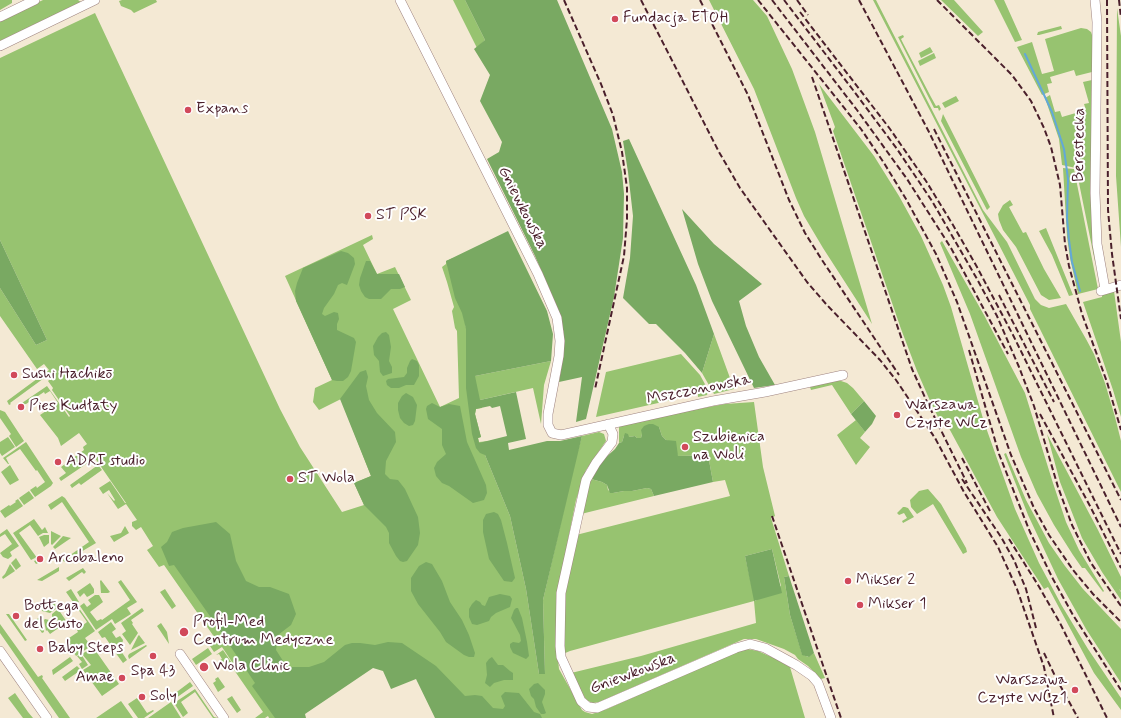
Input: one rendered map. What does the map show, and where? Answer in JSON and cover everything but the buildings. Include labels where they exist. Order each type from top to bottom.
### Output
[{"type":"street","points":[[0,17],[35,0]]},
{"type":"street","points":[[0,46],[95,0]]},
{"type":"street","name":"Gniewkowska","points":[[400,0],[553,306],[559,327],[560,341],[559,356],[547,420],[552,433],[561,435]]},
{"type":"street","name":"Berestecka","points":[[1095,0],[1095,193],[1097,244],[1103,290],[1121,285]]},
{"type":"street","name":"Mszczonowska","points":[[561,435],[713,401],[765,392],[843,375]]},
{"type":"street","name":"Gniewkowska","points":[[608,424],[613,434],[612,442],[596,462],[586,480],[561,593],[561,657],[568,675],[584,705],[598,708],[736,648],[750,644],[765,648],[796,665],[812,676],[818,683],[831,718]]},
{"type":"street","points":[[0,651],[46,718]]},
{"type":"street","points":[[180,654],[224,718]]},
{"type":"green space","points":[[0,0],[12,0],[12,3],[0,10]]},
{"type":"green space","points":[[43,0],[78,0],[81,2],[0,41],[0,20]]},
{"type":"green space","points":[[156,0],[157,2],[134,13],[131,10],[121,6],[119,1]]},
{"type":"green space","points":[[453,0],[465,0],[485,40],[477,48]]},
{"type":"green space","points":[[465,0],[557,0],[612,129],[622,172],[624,194],[623,238],[614,297],[586,419],[576,422],[582,377],[559,382],[563,357],[564,334],[558,309],[535,256],[487,159],[499,152],[502,142],[480,101],[490,75],[474,49],[485,40]]},
{"type":"green space","points":[[709,0],[753,0],[767,16],[792,69],[815,132],[872,324],[804,216],[754,89]]},
{"type":"green space","points":[[873,0],[876,0],[983,210],[1007,242],[1035,299],[1041,305],[1049,308],[1066,304],[1094,354],[1105,383],[1121,441],[1121,492],[1030,309],[1030,305]]},
{"type":"green space","points":[[941,0],[954,0],[983,32],[978,36]]},
{"type":"green space","points":[[994,0],[1004,0],[1022,40],[1015,42]]},
{"type":"green space","points":[[1117,8],[1121,36],[1121,247],[1116,176]]},
{"type":"green space","points":[[95,13],[280,409],[300,447],[342,512],[364,505],[354,483],[371,476],[341,399],[319,410],[313,402],[315,388],[332,380],[285,276],[372,235],[373,239],[363,245],[377,274],[395,267],[411,300],[393,309],[440,407],[459,398],[457,331],[455,328],[452,311],[454,307],[442,267],[446,264],[446,261],[453,258],[475,376],[551,361],[544,385],[541,424],[533,388],[480,400],[482,408],[476,409],[475,414],[481,437],[478,438],[479,442],[489,441],[485,455],[510,516],[526,589],[539,674],[545,674],[543,600],[575,461],[582,436],[599,432],[604,434],[606,441],[586,470],[576,500],[562,570],[557,607],[556,640],[559,669],[582,710],[592,714],[607,709],[731,654],[747,649],[758,651],[790,667],[805,718],[447,718],[430,684],[377,659],[294,718],[269,718],[268,716],[265,718],[255,718],[263,712],[232,667],[234,665],[222,647],[214,652],[210,646],[217,641],[164,565],[159,567],[147,550],[153,546],[141,527],[136,530],[132,526],[132,522],[137,520],[126,504],[118,509],[107,493],[114,501],[115,500],[109,490],[103,494],[99,488],[110,481],[126,503],[95,458],[61,481],[59,478],[66,473],[61,467],[84,450],[83,447],[87,444],[79,433],[61,446],[58,438],[40,415],[58,403],[50,391],[45,394],[44,392],[20,407],[19,405],[47,386],[69,417],[70,416],[52,390],[53,388],[48,381],[53,376],[51,373],[10,403],[11,404],[9,405],[7,401],[49,370],[44,364],[37,369],[0,316],[0,288],[36,345],[47,340],[0,240],[0,58]]},
{"type":"green space","points":[[1061,26],[1062,29],[1037,35],[1038,32]]},
{"type":"green space","points":[[1081,28],[1087,29],[1092,35],[1092,72],[1076,76],[1074,70],[1050,77],[1052,83],[1047,84],[1049,92],[1042,95],[1017,47],[1032,42],[1042,74],[1054,71],[1045,39]]},
{"type":"green space","points":[[903,35],[904,37],[901,39],[936,106],[939,105],[941,109],[939,111],[938,108],[934,108],[898,37]]},
{"type":"green space","points":[[930,47],[933,52],[921,58],[919,53]]},
{"type":"green space","points":[[934,53],[936,58],[920,66],[918,61]]},
{"type":"green space","points":[[1092,80],[1091,193],[1095,262],[1076,168],[1062,165],[1059,139],[1045,98],[1050,95],[1055,112],[1060,111],[1062,117],[1086,110],[1084,104],[1089,103],[1083,82]]},
{"type":"green space","points":[[819,84],[874,156],[899,196],[921,236],[951,307],[984,422],[1015,509],[1039,563],[1062,606],[1088,649],[1121,698],[1121,710],[1094,673],[1048,587],[1044,589],[997,517],[944,419],[940,421],[931,403],[901,329],[833,131],[835,127]]},
{"type":"green space","points":[[956,96],[959,101],[945,108],[942,103]]},
{"type":"green space","points":[[943,114],[990,207],[987,210],[941,121]]},
{"type":"green space","points":[[629,139],[696,285],[714,334],[702,373],[685,353],[656,324],[649,324],[623,298],[630,258],[633,216],[623,141]]},
{"type":"green space","points":[[1063,168],[1074,169],[1098,289],[1078,294],[1067,237]]},
{"type":"green space","points":[[1010,200],[1013,205],[1009,207],[1023,233],[1026,232],[1044,269],[1061,298],[1049,300],[1041,295],[1016,247],[1003,230],[998,214],[1003,205]]},
{"type":"green space","points":[[682,209],[714,244],[762,284],[739,301],[746,326],[759,357],[775,385],[754,388],[712,301],[698,264]]},
{"type":"green space","points":[[1046,228],[1073,295],[1069,296],[1052,255],[1039,231]]},
{"type":"green space","points":[[508,231],[547,311],[553,334],[551,361],[475,376],[480,400],[516,392],[526,439],[508,443],[509,450],[547,441],[560,441],[582,436],[543,600],[545,674],[539,674],[526,589],[510,516],[485,455],[480,453],[476,448],[472,434],[466,388],[466,329],[462,313],[455,298],[446,261]],"holes":[[[490,406],[492,408],[500,406],[507,436],[479,443],[478,438],[481,437],[475,414],[476,409]]]},
{"type":"green space","points":[[0,240],[47,340],[36,345],[0,288]]},
{"type":"green space","points":[[942,241],[984,315],[1025,393],[1066,522],[1079,550],[1104,591],[1103,592],[1073,555],[1037,494],[1021,457],[970,314],[940,243]]},
{"type":"green space","points":[[341,251],[348,253],[354,258],[355,264],[347,285],[342,283],[338,285],[322,314],[325,316],[334,312],[338,313],[339,319],[337,330],[354,338],[356,342],[351,371],[348,377],[343,381],[337,381],[332,380],[296,301],[295,291],[303,268]]},
{"type":"green space","points":[[366,261],[370,261],[377,274],[399,274],[405,287],[400,289],[391,289],[381,299],[369,299],[365,297],[359,285]]},
{"type":"green space","points":[[1114,291],[1121,342],[1121,417],[1083,302],[1102,297],[1102,294]]},
{"type":"green space","points":[[386,332],[389,335],[391,347],[389,361],[392,367],[392,373],[383,376],[380,372],[379,361],[374,355],[373,346],[378,337],[382,333]]},
{"type":"green space","points":[[714,334],[734,389],[714,394],[702,373]]},
{"type":"green space","points":[[681,354],[700,375],[706,386],[708,392],[707,395],[698,397],[698,394],[596,417],[606,372]]},
{"type":"green space","points":[[412,359],[417,361],[419,365],[419,376],[414,385],[391,388],[387,385],[386,381],[388,379],[404,377]]},
{"type":"green space","points":[[366,370],[368,377],[366,386],[369,400],[377,413],[395,432],[396,442],[386,461],[385,474],[390,479],[398,480],[405,489],[418,517],[420,533],[418,545],[407,561],[403,562],[396,556],[389,543],[389,533],[386,527],[364,505],[354,483],[371,476],[340,399],[360,372]]},
{"type":"green space","points":[[833,381],[847,383],[864,401],[851,414],[832,385],[811,390],[810,387]]},
{"type":"green space","points":[[406,393],[413,397],[417,405],[415,421],[413,425],[409,426],[400,418],[398,410],[398,403],[402,396]]},
{"type":"green space","points":[[864,401],[876,416],[872,424],[865,432],[851,414]]},
{"type":"green space","points":[[754,402],[763,467],[775,516],[771,518],[789,576],[784,577],[790,615],[802,654],[808,657],[814,653],[825,678],[821,679],[795,655],[784,649],[756,639],[744,639],[599,702],[593,703],[588,701],[571,673],[641,656],[756,623],[754,601],[563,654],[564,599],[576,535],[730,496],[725,480],[713,482],[708,455],[678,456],[671,442],[662,436],[659,427],[642,434],[641,438],[637,438],[635,436],[624,436],[622,442],[619,443],[619,427],[621,425],[725,404]],"holes":[[[772,549],[781,586],[755,601],[745,556]]]},
{"type":"green space","points":[[432,403],[440,407],[449,404],[460,406],[467,442],[486,485],[487,493],[484,500],[473,503],[449,486],[442,483],[436,476],[434,468],[437,462],[446,454],[442,445],[442,429],[428,419],[426,409],[427,406]]},
{"type":"green space","points":[[0,410],[5,412],[24,441],[16,447],[9,436],[11,434],[0,418]]},
{"type":"green space","points":[[856,420],[865,432],[860,438],[870,447],[856,465],[837,435]]},
{"type":"green space","points":[[649,424],[659,427],[662,436],[666,440],[676,441],[678,456],[708,455],[713,482],[654,496],[651,489],[647,488],[610,493],[607,485],[591,479],[603,460],[619,443],[622,442],[625,433],[628,434],[629,437],[635,436],[637,438],[641,438],[641,430],[644,426]]},
{"type":"green space","points":[[1047,434],[1121,577],[1121,591],[1119,589],[1121,592],[1121,600],[1082,538],[1060,482]]},
{"type":"green space","points":[[8,437],[15,447],[2,456],[0,453],[0,442]]},
{"type":"green space","points":[[26,442],[53,483],[35,497],[30,490],[36,486],[37,488],[45,482],[20,449],[6,458],[9,464],[3,458]]},
{"type":"green space","points":[[1006,453],[1026,500],[1049,543],[1083,589],[1121,629],[1121,683],[1086,629],[1058,579],[1028,515],[1004,454]]},
{"type":"green space","points":[[10,465],[19,480],[10,485],[1,472]]},
{"type":"green space","points":[[98,465],[102,470],[81,485],[79,483],[72,488],[70,485]]},
{"type":"green space","points":[[591,479],[607,485],[608,490],[613,493],[647,488],[651,489],[654,496],[581,514]]},
{"type":"green space","points":[[928,489],[941,504],[967,552],[963,554],[933,504],[917,514],[911,507],[910,500],[919,491]]},
{"type":"green space","points":[[29,491],[34,498],[24,505],[19,498]]},
{"type":"green space","points":[[62,496],[65,498],[96,543],[64,562],[63,560],[89,542],[62,502],[51,510],[48,505]]},
{"type":"green space","points":[[18,499],[23,506],[5,518],[0,511],[16,502],[15,501]]},
{"type":"green space","points":[[903,507],[908,508],[914,517],[903,523],[902,521],[907,518],[904,513],[899,515],[897,513]]},
{"type":"green space","points":[[494,512],[498,514],[501,520],[507,543],[515,578],[512,582],[504,581],[489,559],[483,532],[483,520],[486,514]]},
{"type":"green space","points":[[34,519],[42,530],[45,527],[48,533],[43,533],[38,536],[30,525],[19,533],[40,562],[36,564],[34,561],[36,560],[35,558],[31,560],[13,533]]},
{"type":"green space","points":[[216,522],[230,534],[236,561],[246,581],[259,587],[270,587],[289,594],[296,614],[291,625],[278,635],[276,650],[287,667],[309,667],[324,662],[345,645],[352,643],[375,645],[388,642],[402,643],[436,666],[465,696],[482,696],[493,708],[503,709],[505,706],[501,696],[505,692],[519,693],[534,712],[540,714],[542,718],[435,718],[416,679],[391,689],[383,671],[373,668],[305,714],[306,718],[275,718],[252,686],[255,683],[212,619],[174,565],[169,566],[161,547],[167,542],[172,532],[183,528]]},
{"type":"green space","points":[[125,526],[129,533],[114,542],[110,536],[121,533]]},
{"type":"green space","points":[[7,529],[19,546],[10,552],[12,556],[8,559],[3,557],[0,553],[12,544],[5,534],[0,537],[0,534]]},
{"type":"green space","points":[[51,531],[61,536],[52,545],[51,544]]},
{"type":"green space","points":[[49,535],[49,543],[44,547],[39,537]]},
{"type":"green space","points":[[63,536],[71,538],[55,549],[53,547]]},
{"type":"green space","points":[[772,549],[782,593],[754,601],[745,556]]},
{"type":"green space","points":[[16,558],[21,566],[16,570],[11,563]]},
{"type":"green space","points":[[426,562],[432,564],[442,581],[450,602],[462,620],[475,653],[474,657],[464,655],[446,642],[418,604],[411,591],[411,578],[419,566]]},
{"type":"green space","points":[[10,564],[15,571],[3,579],[2,577]]},
{"type":"green space","points":[[59,567],[59,571],[42,581],[37,580]]},
{"type":"green space","points":[[83,568],[86,572],[84,574],[82,572],[69,581],[66,578]]},
{"type":"green space","points":[[789,576],[814,653],[809,657],[802,655],[790,615],[784,577]]},
{"type":"green space","points":[[101,580],[110,592],[101,593]]},
{"type":"green space","points":[[121,580],[137,602],[127,608],[131,614],[115,624],[112,619],[96,630],[80,606],[84,603],[87,607],[91,604],[88,600],[95,595],[99,595],[103,602],[90,612],[97,621],[102,620],[130,600],[118,582]]},
{"type":"green space","points":[[90,583],[94,589],[94,593],[87,597],[84,593],[80,597],[77,592]]},
{"type":"green space","points":[[71,589],[79,602],[76,604],[95,631],[85,638],[91,646],[76,656],[66,640],[78,632],[77,630],[87,622],[66,592]]},
{"type":"green space","points":[[165,589],[176,606],[172,609],[160,592]]},
{"type":"green space","points":[[500,594],[510,596],[512,599],[510,607],[496,613],[489,621],[477,625],[472,624],[469,617],[469,609],[472,604],[476,600],[485,606],[489,597]]},
{"type":"green space","points":[[54,602],[57,608],[50,613],[42,611],[42,608],[44,609]]},
{"type":"green space","points":[[142,608],[144,611],[131,620],[138,633],[130,645],[122,634],[126,631],[121,623]]},
{"type":"green space","points":[[516,608],[518,608],[522,618],[527,642],[529,656],[526,659],[513,653],[510,647],[510,644],[513,642],[519,643],[521,641],[520,635],[511,618]]},
{"type":"green space","points":[[58,609],[67,622],[66,623],[52,619],[52,614]]},
{"type":"green space","points":[[6,614],[9,614],[27,640],[25,641]]},
{"type":"green space","points":[[40,617],[44,632],[42,633],[34,621]]},
{"type":"green space","points":[[45,619],[57,622],[60,627],[50,634],[47,630],[46,631]]},
{"type":"green space","points":[[111,622],[116,629],[112,632],[116,638],[120,636],[123,640],[121,649],[114,650],[105,637],[102,638],[98,632]]},
{"type":"green space","points":[[161,623],[167,632],[169,644],[157,626]]},
{"type":"green space","points":[[0,624],[38,677],[42,675],[42,678],[70,718],[59,718],[0,633]]},
{"type":"green space","points":[[139,635],[145,643],[131,650],[138,636]]},
{"type":"green space","points":[[146,645],[147,646],[129,659],[129,654]]},
{"type":"green space","points":[[93,647],[119,684],[102,696],[83,670],[91,665],[82,654]]},
{"type":"green space","points":[[208,648],[212,654],[196,665],[192,659]]},
{"type":"green space","points":[[223,650],[232,663],[225,668],[220,660],[222,659],[219,654],[216,655]]},
{"type":"green space","points":[[121,651],[127,660],[123,663],[115,652]]},
{"type":"green space","points":[[81,654],[88,665],[82,669],[79,664],[82,662],[77,656]]},
{"type":"green space","points":[[70,657],[73,661],[53,675],[52,670]]},
{"type":"green space","points":[[492,657],[498,665],[503,665],[513,673],[513,680],[504,680],[494,683],[490,687],[485,683],[487,675],[486,663]]},
{"type":"green space","points":[[77,666],[81,670],[65,681],[62,677]]},
{"type":"green space","points":[[218,677],[225,687],[218,692],[213,683]]},
{"type":"green space","points":[[190,682],[193,686],[176,698],[174,694]]},
{"type":"green space","points":[[538,683],[545,690],[542,702],[546,713],[544,714],[541,714],[536,707],[529,689],[534,684]]},
{"type":"green space","points":[[195,689],[214,717],[218,718],[213,718],[195,692],[181,702],[188,713],[183,717],[174,703]]},
{"type":"green space","points":[[15,693],[33,718],[23,718],[8,698]]},
{"type":"green space","points":[[232,696],[241,710],[237,713],[227,699]]},
{"type":"green space","points":[[137,698],[147,713],[153,710],[154,711],[144,718],[138,718],[128,704]]},
{"type":"green space","points":[[121,701],[133,718],[96,718]]},
{"type":"green space","points":[[171,702],[181,718],[148,718],[151,716]]},
{"type":"waterway","points":[[1025,54],[1052,112],[1064,149],[1068,179],[1067,218],[1069,240],[1072,262],[1080,291]]},
{"type":"railway","points":[[564,0],[613,115],[622,152],[627,188],[627,219],[624,256],[595,389]]},
{"type":"railway","points":[[641,0],[719,152],[740,188],[807,282],[880,360],[896,380],[935,438],[964,492],[998,547],[1017,589],[1044,667],[1054,718]]},
{"type":"railway","points":[[700,0],[748,95],[789,200],[805,233],[899,375]]},
{"type":"railway","points":[[758,0],[861,129],[906,199],[936,254],[957,302],[1011,455],[1034,508],[1049,535],[1073,570],[1093,594],[1121,622]]},
{"type":"railway","points":[[772,0],[857,110],[907,179],[951,248],[1008,354]]},
{"type":"railway","points":[[784,0],[897,149],[932,201],[977,279],[997,316],[1019,367],[1034,406],[1058,487],[1072,525],[1091,563],[1121,606]]},
{"type":"railway","points":[[797,0],[808,15]]},
{"type":"railway","points":[[859,0],[929,132],[1121,527]]},
{"type":"railway","points":[[937,0],[1012,75],[1031,101],[1044,128],[1051,147],[1060,185],[1065,244],[1069,266],[1082,314],[1107,382],[1121,430]]},
{"type":"railway","points":[[1107,0],[1108,210],[1112,254],[1121,319]]},
{"type":"railway","points":[[1119,0],[1121,18]]},
{"type":"railway","points":[[800,12],[890,129],[926,181],[953,225],[1013,335],[1121,554]]},
{"type":"railway","points":[[812,77],[912,369],[967,483]]},
{"type":"railway","points":[[934,129],[1121,500]]},
{"type":"railway","points":[[999,295],[1054,402]]},
{"type":"railway","points":[[969,350],[999,454],[1030,532],[1073,615],[1121,690]]},
{"type":"railway","points":[[1040,414],[1090,506],[1121,568]]},
{"type":"railway","points":[[962,458],[991,513]]},
{"type":"railway","points":[[962,479],[1001,537],[1014,560],[1026,589],[1036,628]]},
{"type":"railway","points":[[772,516],[841,718]]},
{"type":"railway","points":[[1009,539],[1060,623],[1107,718]]},
{"type":"railway","points":[[1044,653],[1078,718]]},
{"type":"place","name":"Fundacja ETOH","points":[[615,19]]},
{"type":"place","name":"Expans","points":[[188,110]]},
{"type":"place","name":"ST PSK","points":[[368,216]]},
{"type":"place","name":"Sushi Hachikō","points":[[14,375]]},
{"type":"place","name":"Pies Kudłaty","points":[[21,407]]},
{"type":"place","name":"Warszawa Czyste WCz","points":[[897,415]]},
{"type":"place","name":"Szubienica na Woli","points":[[685,447]]},
{"type":"place","name":"ADRI studio","points":[[58,462]]},
{"type":"place","name":"ST Wola","points":[[290,479]]},
{"type":"place","name":"Arcobaleno","points":[[40,559]]},
{"type":"place","name":"Mikser 2","points":[[848,581]]},
{"type":"place","name":"Mikser 1","points":[[860,605]]},
{"type":"place","name":"Bottega del Gusto","points":[[16,616]]},
{"type":"place","name":"Profil-Med Centrum Medyczne","points":[[184,632]]},
{"type":"place","name":"Baby Steps","points":[[40,649]]},
{"type":"place","name":"Spa 43","points":[[153,656]]},
{"type":"place","name":"Wola Clinic","points":[[204,667]]},
{"type":"place","name":"Amae","points":[[122,678]]},
{"type":"place","name":"Warszawa Czyste WCz1","points":[[1075,690]]},
{"type":"place","name":"Soly","points":[[142,697]]}]
